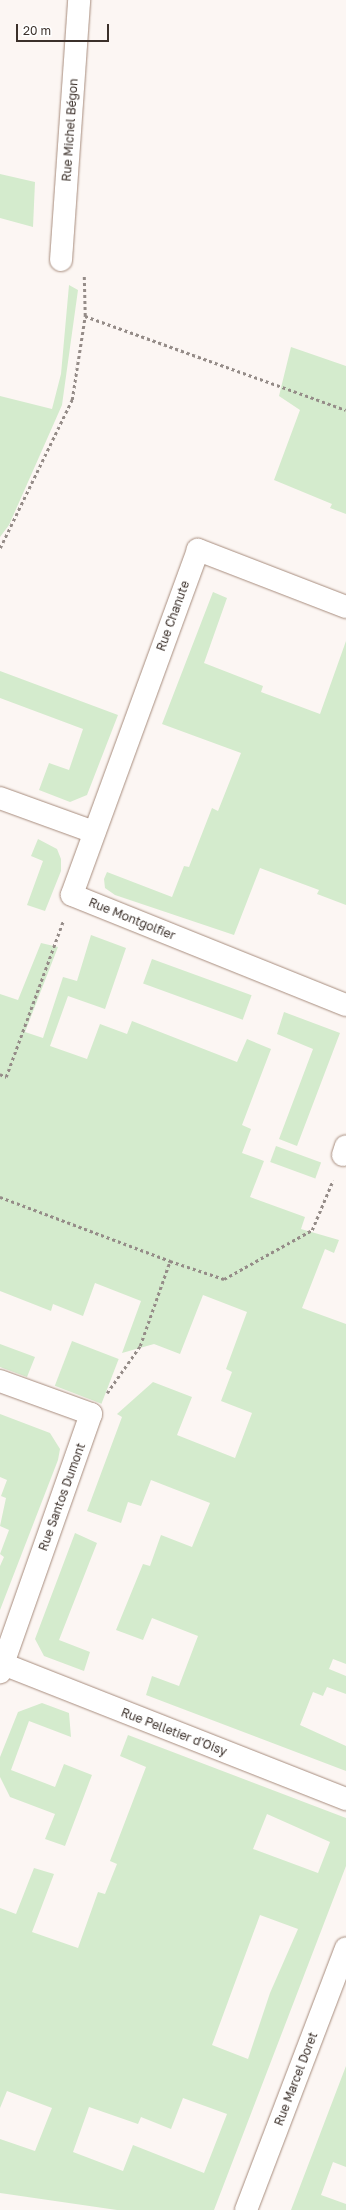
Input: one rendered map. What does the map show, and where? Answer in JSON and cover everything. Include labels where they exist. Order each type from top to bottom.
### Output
[{"type":"street","name":"Rue Michel Bégon","points":[[61,260],[79,0]]},
{"type":"street","name":"Rue Chanute","points":[[94,832],[198,550],[346,607]]},
{"type":"street","points":[[0,798],[94,832],[72,895]]},
{"type":"street","name":"Rue Montgolfier","points":[[72,895],[346,1005]]},
{"type":"street","points":[[0,1381],[91,1414]]},
{"type":"street","name":"Rue Santos Dumont","points":[[1,1668],[91,1414]]},
{"type":"street","name":"Rue Pelletier d'Oisy","points":[[1,1668],[346,1799]]},
{"type":"street","name":"Rue Marcel Doret","points":[[246,2210],[346,1948]]},
{"type":"path","points":[[0,548],[72,400],[85,316],[84,273]]},
{"type":"path","points":[[85,316],[346,410]]},
{"type":"path","points":[[0,1074],[6,1077],[72,895]]},
{"type":"path","points":[[0,1197],[170,1262],[224,1279],[312,1230],[344,1151]]},
{"type":"path","points":[[91,1414],[140,1346],[170,1262]]},
{"type":"green space","points":[[0,174],[35,182],[33,227],[0,218]]},
{"type":"green space","points":[[69,285],[78,290],[62,405],[9,525],[0,537],[0,396],[52,409],[61,374]]},
{"type":"green space","points":[[291,347],[346,366],[346,514],[330,508],[332,504],[274,480],[300,410],[279,396]]},
{"type":"green space","points":[[213,592],[227,598],[204,663],[263,686],[261,692],[320,714],[346,641],[346,905],[317,894],[319,890],[260,868],[234,935],[115,895],[105,888],[104,879],[107,872],[172,897],[184,866],[189,867],[212,808],[218,811],[241,753],[162,724]]},
{"type":"green space","points":[[0,671],[118,715],[87,795],[70,802],[39,790],[49,763],[69,770],[83,729],[0,698]]},
{"type":"green space","points":[[38,839],[57,849],[61,859],[61,871],[45,911],[27,905],[43,861],[31,856]]},
{"type":"green space","points":[[91,935],[126,948],[105,1009],[68,996],[50,1046],[87,1059],[100,1024],[127,1034],[132,1021],[237,1062],[247,1039],[271,1049],[242,1125],[251,1129],[242,1153],[264,1161],[250,1197],[305,1217],[301,1229],[339,1240],[334,1253],[325,1249],[302,1308],[346,1324],[346,1664],[333,1659],[329,1669],[346,1676],[346,1694],[327,1687],[323,1696],[313,1692],[300,1725],[346,1746],[346,1771],[146,1695],[152,1676],[179,1686],[198,1636],[152,1618],[143,1640],[116,1630],[143,1564],[150,1566],[161,1535],[192,1547],[210,1503],[151,1480],[141,1506],[128,1502],[121,1523],[87,1511],[122,1417],[117,1414],[153,1382],[192,1397],[177,1435],[235,1458],[252,1413],[221,1401],[232,1372],[226,1369],[247,1312],[203,1295],[180,1354],[154,1344],[122,1353],[141,1301],[95,1283],[83,1316],[53,1304],[51,1311],[0,1291],[0,994],[18,1000],[41,943],[58,947],[25,1032],[43,1038],[63,977],[77,981]]},
{"type":"green space","points":[[152,959],[252,995],[243,1020],[143,983]]},
{"type":"green space","points":[[284,1012],[340,1033],[297,1146],[279,1139],[313,1049],[277,1034]]},
{"type":"green space","points":[[276,1146],[321,1162],[315,1178],[270,1162]]},
{"type":"green space","points":[[72,1341],[119,1359],[101,1404],[55,1386]]},
{"type":"green space","points":[[0,1344],[35,1357],[27,1377],[0,1367]]},
{"type":"green space","points":[[0,1414],[50,1433],[60,1449],[58,1460],[0,1610],[0,1566],[4,1557],[0,1554],[9,1530],[0,1526],[6,1498],[1,1496],[7,1480],[0,1477]]},
{"type":"green space","points":[[75,1533],[97,1543],[59,1640],[90,1652],[84,1671],[44,1656],[35,1639]]},
{"type":"green space","points":[[42,1703],[69,1713],[71,1737],[29,1721],[11,1770],[55,1787],[64,1764],[92,1775],[65,1846],[45,1839],[55,1814],[10,1797],[0,1777],[0,1757],[18,1712]]},
{"type":"green space","points":[[128,1735],[346,1818],[346,1866],[214,2210],[117,2210],[0,2193],[0,2139],[35,2151],[52,2108],[7,2091],[0,2108],[0,1908],[16,1914],[34,1868],[54,1874],[32,1932],[78,1948],[98,1892],[105,1894],[117,1864],[110,1861],[146,1767],[120,1756]],"holes":[[[267,1814],[330,1842],[318,1873],[253,1849]],[[260,1915],[298,1929],[270,1993],[248,2059],[212,2045]],[[183,2098],[227,2114],[204,2173],[133,2145],[123,2171],[73,2152],[89,2107],[138,2124],[141,2117],[171,2129]]]},
{"type":"green space","points":[[346,2066],[346,2167],[333,2162],[321,2195],[346,2204],[346,2210],[291,2210]]}]
